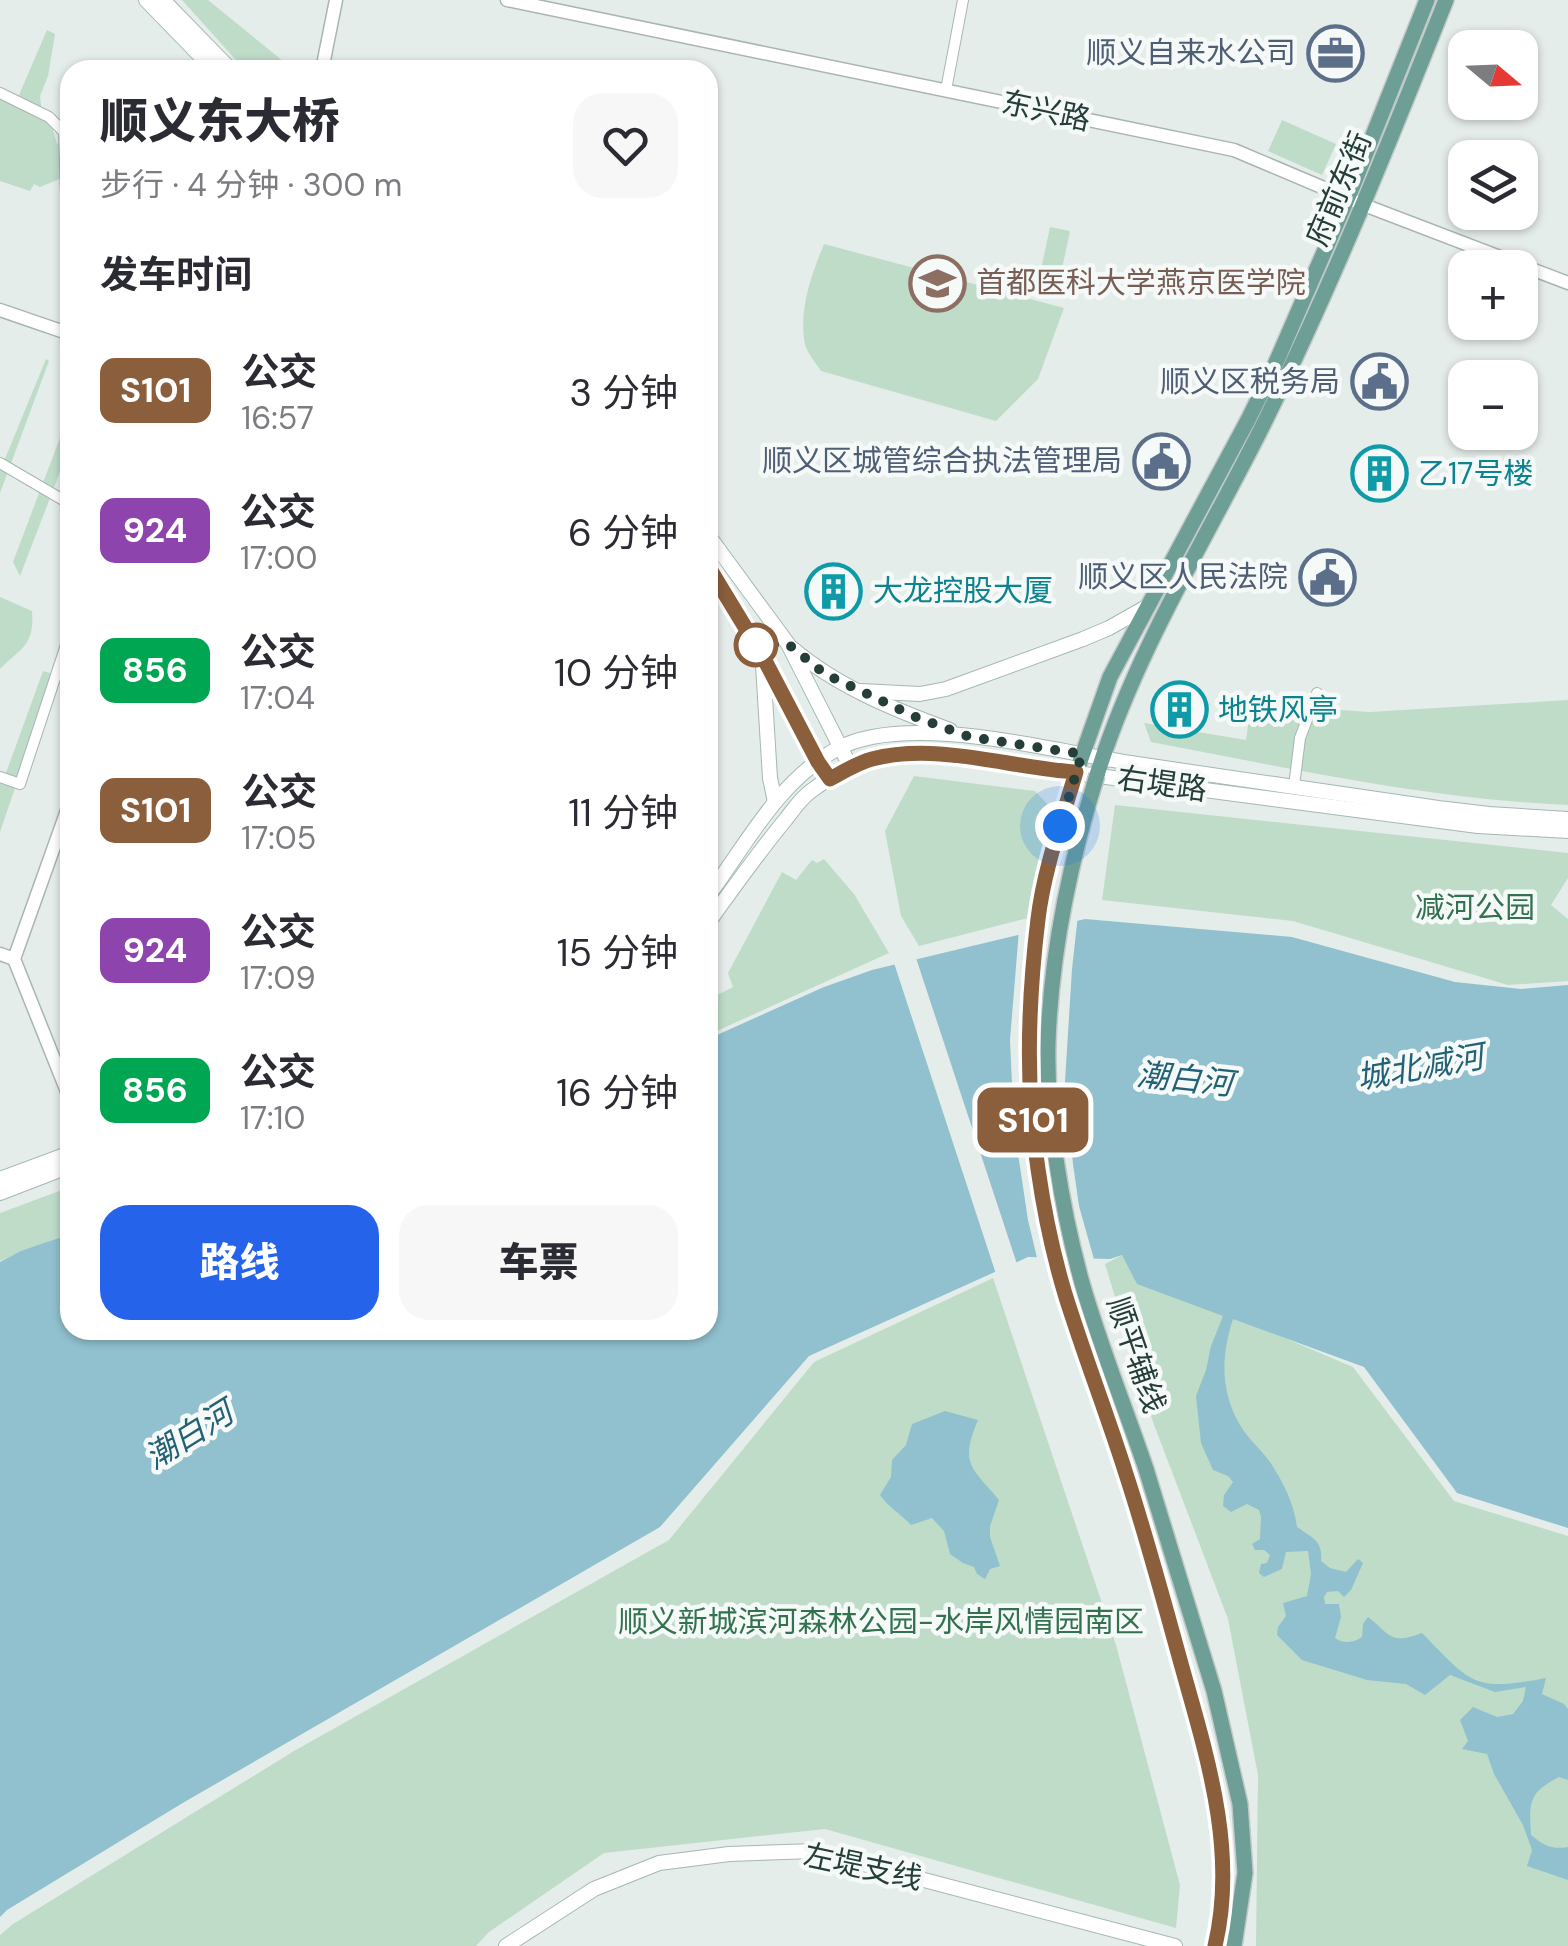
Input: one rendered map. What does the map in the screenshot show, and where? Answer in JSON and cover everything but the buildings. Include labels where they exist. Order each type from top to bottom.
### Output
[{"type":"main road","points":[[146,0],[204,60]]},
{"type":"main road","points":[[163,0],[221,60]]},
{"type":"main road","name":"府前东街","points":[[1076,772],[1110,677],[1256,405],[1347,198],[1427,0]]},
{"type":"main road","name":"府前东街","points":[[1097,776],[1117,719],[1150,647],[1289,373],[1364,204],[1446,0]]},
{"type":"main road","points":[[718,549],[788,644],[850,768]]},
{"type":"main road","points":[[718,582],[830,779]]},
{"type":"main road","points":[[861,691],[920,694],[946,689],[1083,639],[1148,606]]},
{"type":"main road","points":[[788,644],[825,674],[918,718],[970,737]]},
{"type":"main road","points":[[762,655],[775,802]]},
{"type":"main road","name":"右堤路","points":[[718,882],[775,802],[818,762],[859,740],[893,734],[923,732],[970,737],[1489,814],[1568,819]]},
{"type":"main road","name":"右堤路","points":[[718,909],[808,793],[850,768],[900,754],[937,754],[1478,826],[1568,831]]},
{"type":"main road","name":"顺平辅线","points":[[1076,772],[1038,917],[1030,1030],[1037,1166],[1064,1291],[1126,1474],[1208,1764],[1222,1832],[1222,1903],[1215,1946]]},
{"type":"main road","name":"顺平辅线","points":[[1097,776],[1073,858],[1052,978],[1048,1045],[1052,1120],[1083,1285],[1146,1469],[1214,1691],[1240,1804],[1244,1873],[1234,1946]]},
{"type":"main road","points":[[0,1179],[60,1157]]},
{"type":"main road","points":[[0,1193],[60,1170]]},
{"type":"main road","name":"左堤支线","points":[[506,1946],[594,1889],[659,1863],[729,1854],[814,1851],[1175,1946]]},
{"type":"street","points":[[324,60],[336,0]]},
{"type":"street","name":"东兴路","points":[[506,0],[1234,150],[1568,283]]},
{"type":"street","points":[[946,90],[963,0]]},
{"type":"street","points":[[0,92],[49,116],[60,128]]},
{"type":"street","points":[[0,310],[60,331]]},
{"type":"street","points":[[0,463],[60,498]]},
{"type":"street","points":[[0,777],[20,784],[60,668]]},
{"type":"street","points":[[1294,786],[1300,738],[1317,693]]},
{"type":"street","points":[[60,830],[14,959],[60,1073]]},
{"type":"street","points":[[0,954],[14,959]]},
{"type":"green space","points":[[182,0],[208,0],[282,60],[236,60]]},
{"type":"green space","points":[[47,30],[55,34],[48,76],[40,96],[42,115],[51,124],[57,144],[60,143],[60,179],[40,187],[34,184],[30,191],[0,181],[0,97],[16,102]]},
{"type":"green space","points":[[1282,120],[1336,144],[1322,175],[1268,151]]},
{"type":"green space","points":[[1050,227],[1070,231],[1062,269],[1042,265]]},
{"type":"green space","points":[[824,244],[1064,308],[1038,379],[996,421],[821,371],[806,347],[803,319]]},
{"type":"green space","points":[[46,359],[49,361],[0,493],[0,471]]},
{"type":"green space","points":[[60,438],[60,472],[20,576],[13,562]]},
{"type":"green space","points":[[0,597],[32,611],[32,622],[25,645],[0,669]]},
{"type":"green space","points":[[43,671],[54,674],[0,832],[0,782]]},
{"type":"green space","points":[[1568,700],[1568,805],[1411,789],[1151,742],[1144,723],[1246,740],[1251,704],[1370,712]]},
{"type":"green space","points":[[914,776],[1035,791],[1050,807],[1028,918],[919,946],[901,916],[885,831]]},
{"type":"green space","name":"减河公园","points":[[1115,805],[1568,853],[1568,878],[1551,905],[1568,919],[1568,981],[1508,985],[1293,921],[1102,900]]},
{"type":"green space","points":[[824,859],[854,894],[889,953],[718,1030],[718,995],[733,987],[728,973],[782,872],[796,880],[812,860],[817,863]]},
{"type":"green space","points":[[60,1191],[60,1237],[0,1261],[0,1213]]},
{"type":"green space","points":[[1122,1255],[1252,1324],[1353,1367],[1454,1501],[1568,1536],[1568,1946],[1256,1946],[1258,1775],[1228,1619],[1153,1422],[1105,1264]]},
{"type":"green space","name":"顺义新城滨河森林公园-水岸风情园南区","points":[[993,1278],[1116,1645],[1180,1885],[1176,1928],[825,1829],[604,1853],[489,1932],[476,1946],[0,1946],[0,1935],[13,1924],[294,1751],[669,1540],[814,1362]]},
{"type":"water","points":[[1085,919],[1292,937],[1455,982],[1521,989],[1568,985],[1568,1528],[1457,1493],[1364,1367],[1233,1319],[1224,1373],[1233,1412],[1275,1470],[1291,1501],[1297,1527],[1318,1544],[1321,1561],[1346,1572],[1358,1559],[1363,1563],[1344,1597],[1338,1591],[1327,1592],[1324,1597],[1325,1604],[1339,1604],[1341,1617],[1335,1638],[1348,1642],[1362,1637],[1368,1617],[1397,1638],[1422,1633],[1452,1664],[1475,1680],[1503,1684],[1546,1678],[1542,1694],[1568,1709],[1568,1780],[1559,1777],[1541,1788],[1530,1815],[1531,1835],[1548,1846],[1568,1847],[1568,1880],[1527,1866],[1532,1850],[1487,1754],[1462,1749],[1468,1741],[1460,1720],[1473,1707],[1497,1717],[1513,1714],[1523,1701],[1526,1687],[1495,1692],[1450,1675],[1425,1695],[1406,1684],[1367,1680],[1302,1660],[1277,1635],[1286,1616],[1283,1603],[1307,1596],[1311,1574],[1308,1551],[1286,1552],[1282,1569],[1264,1577],[1259,1573],[1261,1564],[1267,1563],[1270,1555],[1255,1550],[1252,1544],[1260,1539],[1259,1510],[1247,1504],[1231,1512],[1223,1506],[1224,1495],[1233,1482],[1213,1470],[1201,1443],[1196,1396],[1223,1316],[1137,1284],[1122,1255],[1110,1259],[1028,1257],[809,1356],[660,1527],[181,1804],[0,1917],[0,1262],[60,1237],[60,1340],[718,1340],[718,1035],[872,970]]},
{"type":"water","points":[[945,1411],[978,1420],[969,1447],[971,1464],[999,1500],[990,1537],[1000,1566],[990,1569],[985,1579],[974,1567],[950,1554],[944,1531],[932,1518],[911,1525],[880,1495],[891,1477],[892,1460],[906,1445],[912,1424]]},
{"type":"pier","points":[[1078,915],[1065,1081],[1079,1206],[1095,1263],[1038,1262],[1014,1127],[1010,1040],[1019,930]]},
{"type":"pier","points":[[915,955],[1018,1267],[997,1277],[893,960]]},
{"type":"bus line","name":"S101","points":[[718,582],[830,779],[869,760],[900,754],[937,754],[1076,772],[1038,917],[1030,1030],[1037,1166],[1064,1291],[1126,1474],[1208,1764],[1222,1832],[1222,1903],[1215,1946]]},
{"type":"place","name":"顺义自来水公司","points":[[1335,53]]},
{"type":"place","name":"首都医科大学燕京医学院","points":[[937,283]]},
{"type":"place","name":"顺义区税务局","points":[[1379,382]]},
{"type":"place","name":"顺义区城管综合执法管理局","points":[[1161,461]]},
{"type":"place","name":"乙17号楼","points":[[1379,474]]},
{"type":"place","name":"顺义区人民法院","points":[[1327,577]]},
{"type":"place","name":"大龙控股大厦","points":[[834,591]]},
{"type":"place","name":"地铁风亭","points":[[1179,710]]},
{"type":"route","points":[[756,645],[788,644],[825,674],[918,718],[970,737],[1082,754],[1060,826]]},
{"type":"water label","name":"城北减河","points":[[1420,1067]]},
{"type":"water label","name":"潮白河","points":[[1185,1079]]},
{"type":"water label","name":"潮白河","points":[[189,1435]]}]
